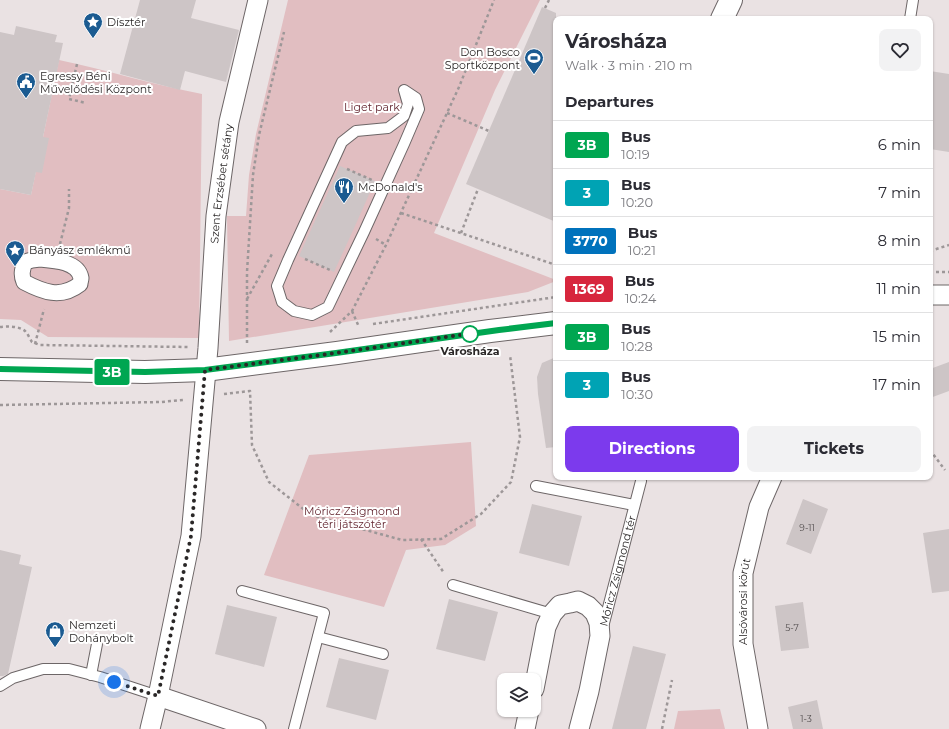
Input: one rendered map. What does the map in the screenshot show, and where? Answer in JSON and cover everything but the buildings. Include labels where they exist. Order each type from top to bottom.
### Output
[{"type":"street","name":"Szent Erzsébet sétány","points":[[150,729],[191,536],[208,348],[215,230],[228,129],[258,0]]},
{"type":"street","points":[[723,16],[731,0]]},
{"type":"street","points":[[40,259],[64,262],[71,265],[81,278],[80,284],[74,289],[65,292],[48,292],[24,282],[22,268],[25,262],[40,259]]},
{"type":"street","points":[[933,295],[949,295]]},
{"type":"street","points":[[0,369],[145,372],[205,370],[553,323]]},
{"type":"street","name":"Alsóvárosi körút","points":[[758,729],[743,644],[743,573],[759,508],[771,480]]},
{"type":"street","name":"Móricz Zsigmond tér","points":[[552,614],[560,605],[578,601],[588,606],[595,613],[599,623],[600,636],[589,691],[579,729]]},
{"type":"street","points":[[537,673],[546,627],[552,614]]},
{"type":"street","points":[[158,696],[256,729]]},
{"type":"street","points":[[525,729],[528,717]]},
{"type":"lane","points":[[910,16],[913,0]]},
{"type":"lane","points":[[404,90],[416,98],[419,109],[364,232],[328,307],[312,315],[294,311],[282,302],[277,286],[288,260],[342,142],[356,131],[388,128],[404,116],[408,104],[404,90]]},
{"type":"lane","name":"Móricz Zsigmond tér","points":[[600,636],[640,481]]},
{"type":"lane","name":"Móricz Zsigmond tér","points":[[536,486],[634,505]]},
{"type":"lane","points":[[453,585],[552,614]]},
{"type":"lane","points":[[242,590],[324,614],[294,729]]},
{"type":"lane","points":[[318,637],[383,654]]},
{"type":"lane","points":[[91,675],[97,644]]},
{"type":"lane","points":[[0,686],[13,678],[43,670],[69,669],[158,696]]},
{"type":"path","points":[[337,330],[330,332],[352,310],[400,213],[459,87],[494,0]]},
{"type":"path","points":[[546,8],[549,0]]},
{"type":"path","points":[[254,344],[247,345],[247,272],[253,175],[259,135],[284,32]]},
{"type":"path","points":[[77,64],[69,99],[86,103]]},
{"type":"path","points":[[447,113],[489,131]]},
{"type":"path","points":[[340,166],[375,181]]},
{"type":"path","points":[[56,260],[69,208],[68,189]]},
{"type":"path","points":[[461,232],[478,189]]},
{"type":"path","points":[[400,213],[461,232],[553,264]]},
{"type":"path","points":[[933,250],[949,245]]},
{"type":"path","points":[[247,299],[272,254],[296,264],[299,256],[334,272]]},
{"type":"path","points":[[933,272],[949,272]]},
{"type":"path","points":[[35,344],[48,292]]},
{"type":"path","points":[[372,324],[553,298]]},
{"type":"path","points":[[352,310],[359,327]]},
{"type":"path","points":[[352,328],[366,325]]},
{"type":"path","points":[[0,327],[16,327],[25,331],[31,341],[40,345],[208,348]]},
{"type":"path","points":[[0,405],[161,402],[250,391],[252,445],[269,482],[312,515],[402,540],[441,539],[481,514],[511,482],[520,437],[510,355]]},
{"type":"path","points":[[933,454],[945,470]]},
{"type":"path","points":[[421,540],[453,585]]},
{"type":"path","points":[[662,729],[672,680]]},
{"type":"green space","name":"Liget park","points":[[288,0],[540,0],[495,90],[434,233],[553,279],[553,282],[528,292],[229,341],[227,216],[246,216],[249,175],[256,134]]},
{"type":"green space","points":[[59,60],[202,94],[199,338],[48,337],[21,320],[0,319],[0,189],[31,195]]},
{"type":"green space","name":"Móricz Zsigmond téri játszótér","points":[[471,442],[476,526],[445,545],[406,550],[384,607],[264,575],[309,455]]},
{"type":"green space","points":[[720,709],[725,729],[674,729],[678,711]]},
{"type":"bus line","name":"3B","points":[[0,369],[145,372],[205,370],[553,323]]},
{"type":"place","name":"Dísztér","points":[[93,39]]},
{"type":"place","name":"Don Bosco Sportközpont","points":[[534,75]]},
{"type":"place","name":"Egressy Béni Művelődési Központ","points":[[26,99]]},
{"type":"place","name":"McDonald's","points":[[344,204]]},
{"type":"place","name":"Bányász emlékmű","points":[[15,267]]},
{"type":"place","name":"Városháza","points":[[470,334]]},
{"type":"place","name":"Nemzeti Dohánybolt","points":[[55,648]]},
{"type":"route","points":[[114,682],[158,696],[191,536],[205,370],[474,333],[470,334]]}]
